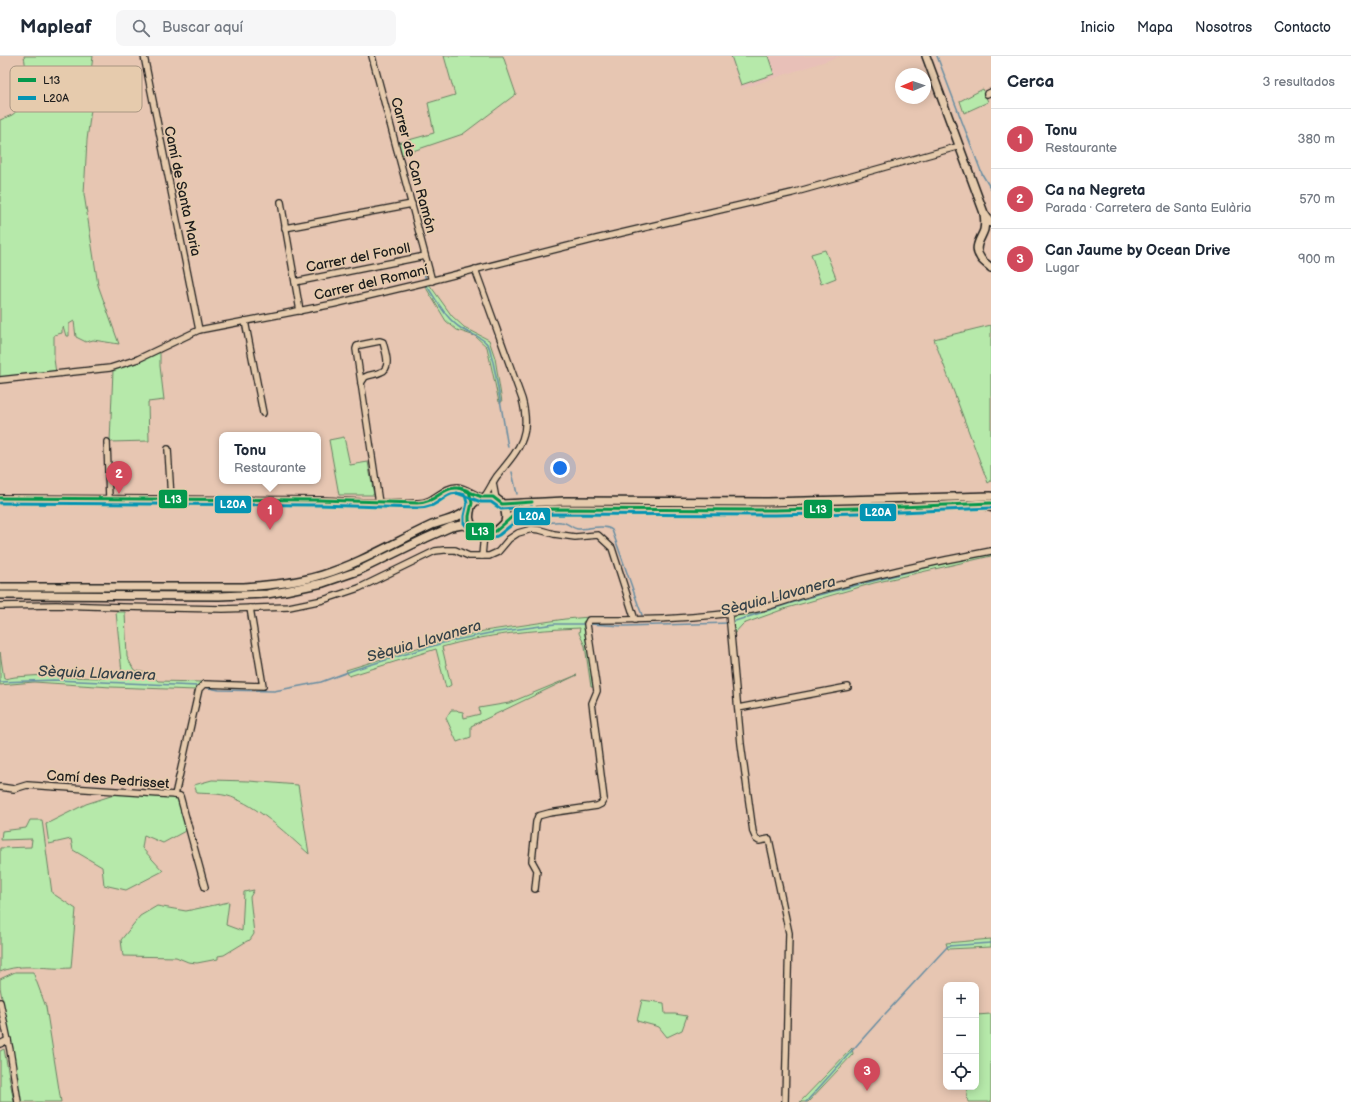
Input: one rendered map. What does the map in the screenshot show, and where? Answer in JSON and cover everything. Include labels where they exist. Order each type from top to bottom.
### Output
[{"type":"highway","points":[[977,500],[991,507]]},
{"type":"main road","points":[[926,56],[984,213],[985,225],[982,235],[978,240],[977,252],[983,262],[990,266]]},
{"type":"main road","points":[[984,213],[991,223]]},
{"type":"main road","points":[[982,235],[991,230]]},
{"type":"main road","points":[[977,500],[991,490]]},
{"type":"main road","points":[[471,506],[469,521],[478,531],[484,534],[491,534],[497,531],[513,515],[551,509],[775,510],[977,500],[991,496]]},
{"type":"main road","points":[[0,587],[237,587],[283,583],[320,576],[355,563],[433,525],[459,516],[483,497],[496,499],[502,504],[506,512],[505,522]]},
{"type":"main road","points":[[502,504],[558,501],[768,502],[977,500],[991,502]]},
{"type":"main road","points":[[0,595],[220,596],[285,592],[323,583],[358,571],[451,527],[462,525],[474,528]]},
{"type":"street","name":"Camí de Santa Maria","points":[[144,56],[200,330]]},
{"type":"street","name":"Carrer de Can Ramón","points":[[372,56],[432,281]]},
{"type":"street","name":"Carrer del Romaní","points":[[0,380],[110,368],[138,359],[200,330],[334,304],[432,281],[546,251],[792,193],[960,146]]},
{"type":"street","points":[[281,202],[300,311]]},
{"type":"street","points":[[285,228],[412,204]]},
{"type":"street","name":"Carrer del Fonoll","points":[[295,282],[425,256]]},
{"type":"street","points":[[0,498],[319,500],[379,503],[424,502],[433,499],[444,491],[452,488],[461,488],[483,497],[518,450],[526,428],[526,418],[522,399],[475,269]]},
{"type":"street","points":[[245,321],[263,413]]},
{"type":"street","points":[[361,383],[365,377],[386,369],[387,365],[383,342],[380,341],[360,345],[357,346],[356,349],[361,383],[379,503]]},
{"type":"street","points":[[108,442],[109,499]]},
{"type":"street","points":[[168,449],[171,499]]},
{"type":"street","points":[[493,483],[496,499]]},
{"type":"street","points":[[469,492],[471,506]]},
{"type":"street","points":[[0,606],[56,605],[174,608],[289,607],[334,596],[380,579],[435,551],[455,550],[469,556],[489,556],[498,552],[509,539],[518,533],[525,530],[540,530],[575,537],[598,535],[612,548],[635,620]]},
{"type":"street","points":[[482,556],[484,534]]},
{"type":"street","points":[[536,889],[537,870],[532,861],[538,816],[597,806],[601,804],[604,799],[592,703],[597,691],[587,624],[589,620],[635,620],[698,617],[754,610],[815,591],[881,574],[991,551]]},
{"type":"street","name":"Camí des Pedrisset","points":[[0,787],[14,789],[28,785],[176,795],[199,689],[204,684],[263,686],[250,608]]},
{"type":"street","points":[[729,613],[741,744],[753,832],[756,839],[759,841],[769,839],[789,933],[785,1102]]},
{"type":"street","points":[[738,708],[848,687]]},
{"type":"street","points":[[176,795],[180,796],[204,887]]},
{"type":"street","points":[[0,1002],[18,1102]]},
{"type":"street","points":[[0,1044],[8,1040]]},
{"type":"shaded area","points":[[730,56],[841,56],[741,89]]},
{"type":"green space","points":[[24,56],[93,56],[92,66],[25,66]]},
{"type":"green space","points":[[444,56],[503,56],[516,94],[463,134],[401,155],[398,143],[434,133],[428,103],[455,95]]},
{"type":"green space","points":[[731,56],[768,56],[774,74],[741,85]]},
{"type":"green space","points":[[983,89],[988,102],[964,113],[960,101]]},
{"type":"green space","points":[[16,112],[91,112],[87,140],[84,194],[98,285],[119,344],[93,340],[86,342],[76,337],[74,321],[69,324],[69,336],[66,336],[63,326],[62,333],[54,335],[54,359],[56,373],[0,378],[0,120]]},
{"type":"green space","points":[[825,250],[836,278],[821,284],[811,254]]},
{"type":"green space","points":[[429,284],[452,316],[464,327],[489,340],[495,358],[502,402],[499,402],[487,347],[475,336],[457,330],[446,321],[425,286]]},
{"type":"green space","points":[[991,325],[991,481],[988,483],[934,339]]},
{"type":"green space","points":[[160,352],[164,400],[148,402],[149,441],[110,442],[113,370]]},
{"type":"green space","points":[[344,437],[350,465],[368,462],[374,495],[339,495],[329,440]]},
{"type":"green space","points":[[991,553],[991,556],[874,583],[787,608],[743,624],[732,636],[731,615],[884,576]]},
{"type":"green space","points":[[116,612],[125,612],[127,657],[134,670],[150,674],[158,681],[202,682],[196,690],[34,682],[0,685],[0,652],[4,679],[45,675],[52,671],[55,672],[58,677],[105,678],[111,671],[122,673]]},
{"type":"green space","points":[[590,617],[583,622],[594,687],[591,687],[585,646],[579,633],[580,628],[510,633],[442,647],[451,685],[446,688],[436,649],[349,676],[346,670],[440,641],[484,631],[565,619]]},
{"type":"green space","points":[[577,675],[471,726],[471,737],[457,742],[446,718],[451,710],[463,712],[464,718],[480,714],[479,708],[509,703]]},
{"type":"green space","points":[[212,780],[298,785],[309,854],[265,816],[245,803],[227,796],[197,793],[194,785]]},
{"type":"green space","points":[[117,794],[179,798],[187,830],[163,843],[144,835],[142,848],[163,871],[126,890],[104,885],[102,867],[73,850],[71,839],[49,844],[46,824],[86,804]]},
{"type":"green space","points":[[30,820],[42,820],[52,893],[76,909],[71,968],[17,967],[0,972],[0,848],[31,847],[32,839],[1,840],[2,831],[26,828]]},
{"type":"green space","points":[[254,890],[250,897],[254,934],[250,940],[224,955],[218,956],[218,959],[197,963],[188,962],[176,957],[123,956],[121,940],[140,916],[157,906],[186,911],[229,902],[226,925],[242,931],[244,892]]},
{"type":"green space","points":[[991,939],[991,947],[948,949],[946,943]]},
{"type":"green space","points":[[15,972],[33,972],[46,1007],[61,1102],[20,1102],[0,987],[0,979]]},
{"type":"green space","points":[[642,1000],[664,1003],[665,1014],[687,1016],[682,1030],[667,1037],[659,1027],[637,1021]]},
{"type":"green space","points":[[991,1014],[991,1102],[968,1102],[966,1090],[979,1090],[979,1015]]},
{"type":"green space","points":[[852,1048],[853,1054],[808,1102],[800,1102]]},
{"type":"green space","points":[[4,1049],[14,1102],[0,1102],[0,1051]]},
{"type":"waterway","points":[[937,56],[982,174],[991,189]]},
{"type":"waterway","points":[[424,273],[426,280]]},
{"type":"waterway","points":[[427,286],[442,309],[456,325],[483,339],[489,347],[508,447]]},
{"type":"waterway","points":[[512,472],[517,494]]},
{"type":"waterway","points":[[534,520],[544,523],[563,522],[578,529],[605,527],[612,530],[642,615]]},
{"type":"waterway","name":"Sèquia Llavanera","points":[[732,622],[807,598],[943,563],[991,554]]},
{"type":"waterway","name":"Sèquia Llavanera","points":[[589,624],[624,626],[729,623]]},
{"type":"waterway","name":"Sèquia Llavanera","points":[[204,687],[219,690],[274,691],[321,682],[356,669],[446,642],[490,633],[555,624],[585,624]]},
{"type":"waterway","name":"Sèquia Llavanera","points":[[0,682],[54,680],[198,686]]},
{"type":"waterway","points":[[885,1014],[948,946],[991,943]]},
{"type":"waterway","points":[[806,1102],[883,1016]]},
{"type":"transit line","name":"L13","points":[[459,488],[482,497],[493,497],[502,504],[532,502]]},
{"type":"transit line","name":"L13","points":[[0,498],[319,500],[417,503],[431,500],[447,490],[460,488],[469,491],[472,503],[469,521],[475,529],[486,534],[496,531],[518,513],[551,509],[775,510],[991,503]]},
{"type":"transit line","name":"L20A","points":[[457,493],[481,502],[491,502],[501,509],[532,507]]},
{"type":"transit line","name":"L20A","points":[[0,503],[319,505],[423,508],[431,506],[451,494],[460,493],[465,495],[467,503],[464,523],[472,533],[485,539],[493,538],[499,535],[520,518],[551,514],[775,515],[991,508]]},
{"type":"place","name":"Ca na Negreta","points":[[119,494]]},
{"type":"place","name":"Tonu","points":[[270,530]]},
{"type":"place","name":"Can Jaume by Ocean Drive","points":[[867,1091]]}]
